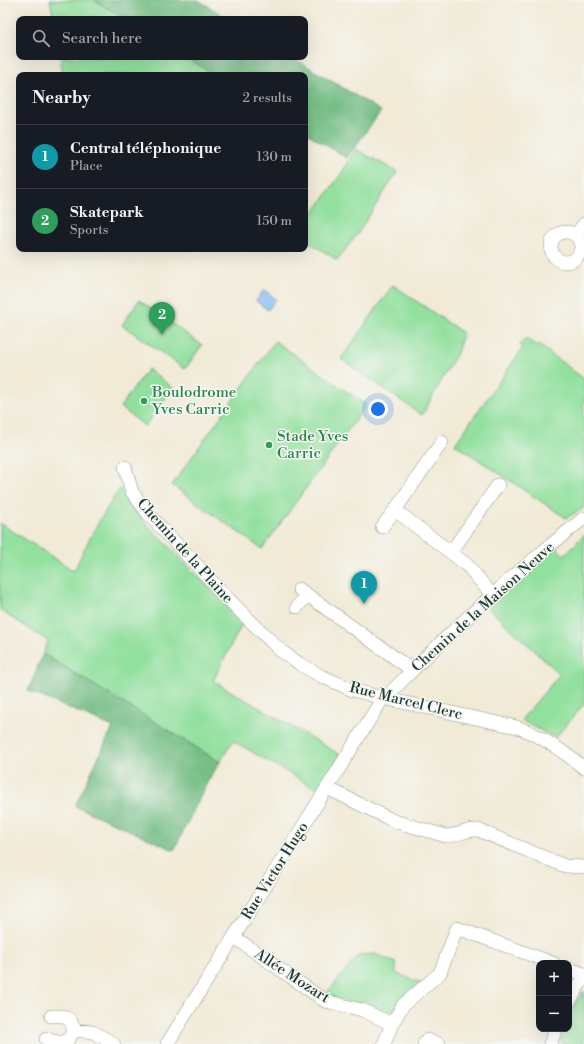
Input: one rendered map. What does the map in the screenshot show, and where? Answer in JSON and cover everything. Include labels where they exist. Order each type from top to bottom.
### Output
[{"type":"street","points":[[576,234],[584,224]]},
{"type":"street","points":[[564,232],[576,234],[581,243],[581,258],[561,261],[555,258],[552,254],[552,241],[554,237],[559,233],[564,232]]},
{"type":"street","points":[[382,527],[442,442]]},
{"type":"street","name":"Chemin de la Plaine","points":[[125,467],[132,492],[152,517],[240,611]]},
{"type":"street","points":[[451,552],[498,485]]},
{"type":"street","points":[[394,510],[467,564],[492,595]]},
{"type":"street","name":"Chemin de la Maison Neuve","points":[[383,698],[389,694],[412,670],[492,595],[584,518]]},
{"type":"street","points":[[298,607],[303,592],[412,670]]},
{"type":"street","name":"Rue Marcel Clerc","points":[[240,611],[281,651],[321,676],[353,690],[383,698],[517,727],[535,734],[556,747],[584,768]]},
{"type":"street","name":"Rue Victor Hugo","points":[[167,1044],[383,698]]},
{"type":"street","points":[[327,788],[394,821],[446,836],[453,836],[471,829],[478,830],[565,866],[584,867]]},
{"type":"street","points":[[384,1044],[392,1024],[403,1005],[440,973],[457,928],[545,960]]},
{"type":"street","name":"Allée Mozart","points":[[234,938],[325,1001],[362,1010],[392,1024]]},
{"type":"street","points":[[572,970],[584,976],[572,997]]},
{"type":"street","points":[[46,1039],[64,1042],[72,1035],[73,1030],[71,1021],[66,1016],[51,1016]]},
{"type":"street","points":[[73,1030],[93,1032],[114,1044]]},
{"type":"street","points":[[550,1044],[555,1032]]},
{"type":"street","points":[[424,1044],[427,1040],[440,1044]]},
{"type":"green space","points":[[50,0],[94,0],[120,16],[53,16]]},
{"type":"green space","points":[[94,0],[198,0],[224,16],[120,16]]},
{"type":"green space","points":[[60,60],[191,60],[210,72],[62,72]]},
{"type":"green space","points":[[191,60],[297,60],[381,111],[347,158],[308,134],[308,72],[210,72]]},
{"type":"green space","points":[[356,149],[397,172],[358,233],[337,260],[308,241],[308,221],[341,174]]},
{"type":"green space","points":[[393,285],[463,333],[457,353],[422,415],[341,359]]},
{"type":"green space","points":[[139,300],[202,345],[185,369],[122,325]]},
{"type":"green space","points":[[526,338],[537,346],[539,345],[584,379],[584,508],[566,518],[455,444],[523,348],[520,345]]},
{"type":"green space","name":"Stade Yves Carric","points":[[275,341],[366,405],[262,549],[172,485]]},
{"type":"green space","name":"Boulodrome Yves Carric","points":[[148,369],[173,388],[145,426],[120,407]]},
{"type":"green space","points":[[120,488],[135,512],[243,622],[213,681],[341,755],[320,791],[233,741],[220,762],[43,654],[48,641],[0,610],[0,523],[74,571],[95,529]]},
{"type":"green space","points":[[584,535],[584,704],[555,738],[521,720],[560,674],[487,607],[555,546],[564,555]]},
{"type":"green space","points":[[43,654],[220,762],[208,781],[174,850],[75,806],[113,727],[28,691]]},
{"type":"green space","points":[[375,954],[396,963],[396,973],[421,983],[393,1010],[383,1014],[333,997],[327,993],[359,955]]},
{"type":"green space","points":[[584,991],[584,1044],[563,1044],[560,1036],[562,1032],[572,1032],[572,1011],[577,1000]]},
{"type":"water","points":[[264,290],[276,299],[268,310],[256,301]]},
{"type":"place","name":"Skatepark","points":[[162,335]]},
{"type":"place","name":"Boulodrome Yves Carric","points":[[144,401]]},
{"type":"place","name":"Stade Yves Carric","points":[[269,445]]},
{"type":"place","name":"Central téléphonique","points":[[364,604]]}]
